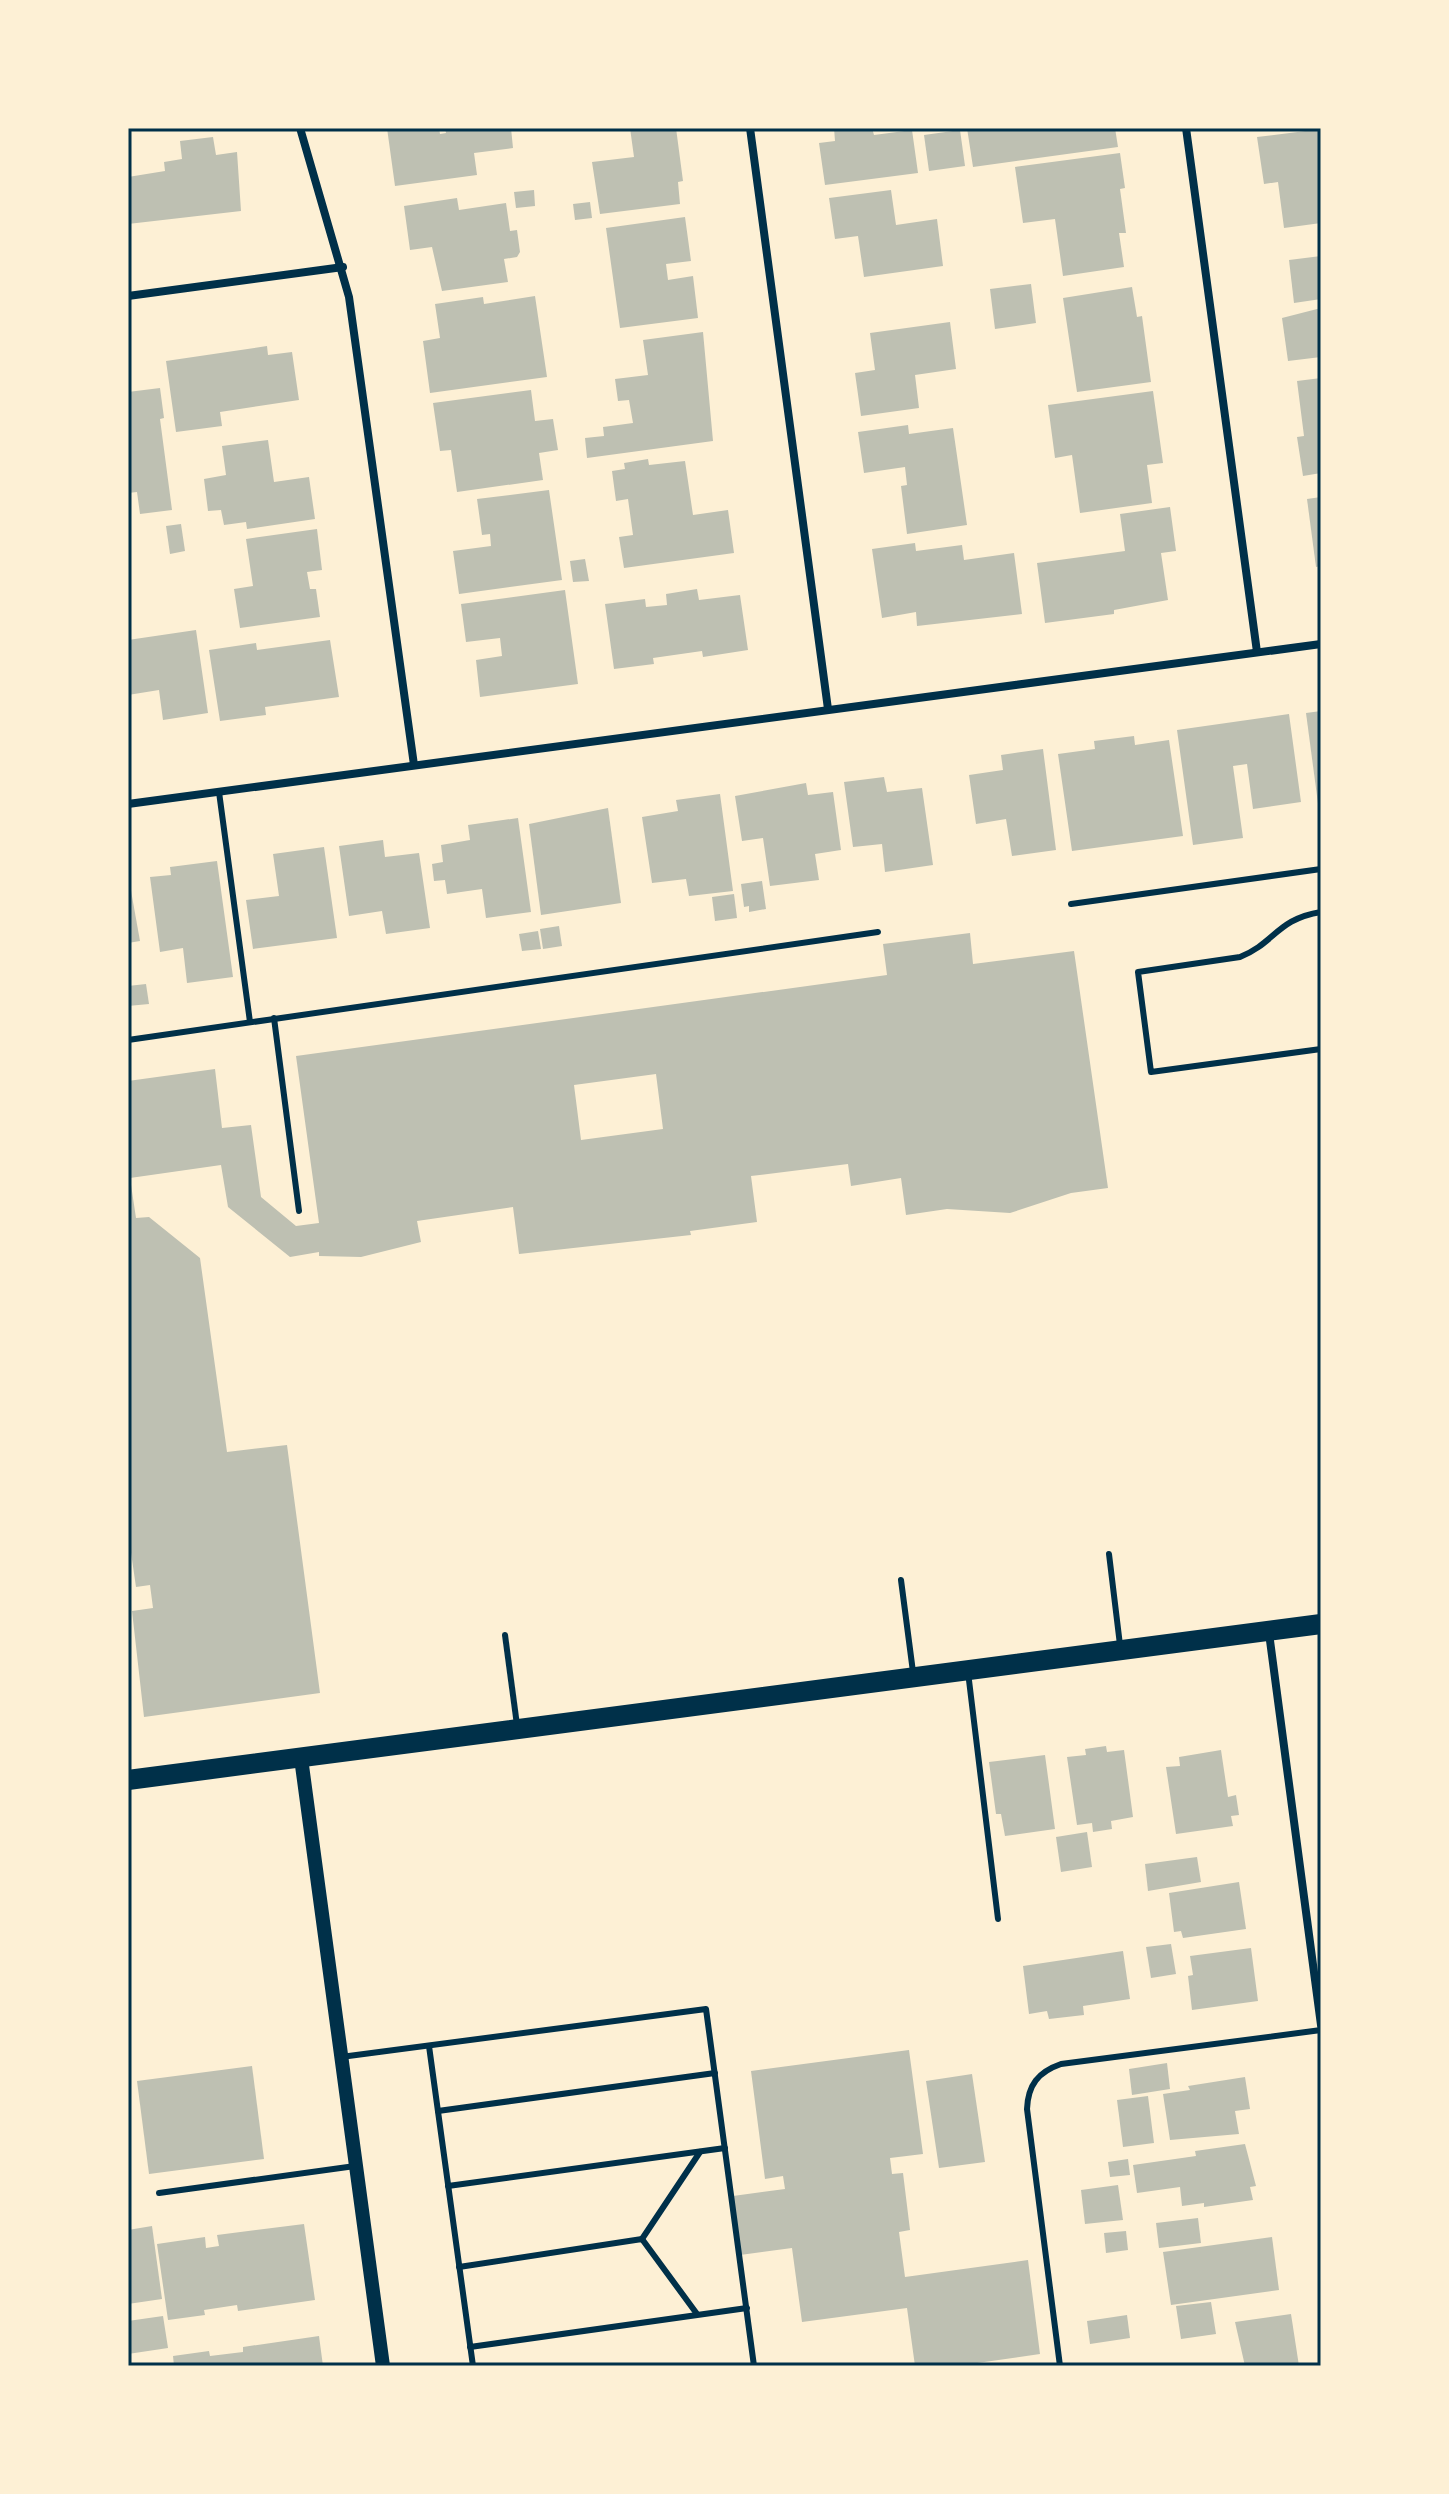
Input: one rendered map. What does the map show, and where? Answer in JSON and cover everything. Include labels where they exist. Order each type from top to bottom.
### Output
[{"type":"main road","points":[[128,1780],[1321,1624]]},
{"type":"street","points":[[300,128],[343,267],[361,366],[414,765]]},
{"type":"street","points":[[750,128],[828,709]]},
{"type":"street","points":[[1186,128],[1257,652]]},
{"type":"street","points":[[128,296],[343,267]]},
{"type":"street","points":[[128,804],[1321,644]]},
{"type":"street","points":[[1268,1631],[1321,2027]]},
{"type":"street","points":[[301,1758],[383,2366]]},
{"type":"lane","points":[[219,792],[250,1022]]},
{"type":"lane","points":[[1071,904],[1321,869]]},
{"type":"lane","points":[[1321,912],[1293,918],[1252,952],[1240,957],[1138,972],[1151,1072],[1321,1049]]},
{"type":"lane","points":[[128,1040],[878,932]]},
{"type":"lane","points":[[274,1018],[299,1211]]},
{"type":"lane","points":[[1109,1554],[1120,1648]]},
{"type":"lane","points":[[901,1580],[914,1676]]},
{"type":"lane","points":[[505,1635],[517,1729]]},
{"type":"lane","points":[[968,1669],[998,1919]]},
{"type":"lane","points":[[341,2057],[706,2009],[754,2366]]},
{"type":"lane","points":[[1060,2366],[1027,2109],[1027,2094],[1034,2080],[1045,2069],[1061,2064],[1321,2027]]},
{"type":"lane","points":[[429,2046],[473,2366]]},
{"type":"lane","points":[[438,2111],[715,2073]]},
{"type":"lane","points":[[448,2186],[725,2148]]},
{"type":"lane","points":[[459,2267],[642,2239],[700,2151]]},
{"type":"lane","points":[[159,2193],[355,2166]]},
{"type":"lane","points":[[642,2239],[697,2314]]},
{"type":"lane","points":[[470,2347],[747,2308]]},
{"type":"building","points":[[387,128],[439,128],[440,134],[446,133],[445,128],[511,128],[513,148],[474,153],[477,175],[395,186]]},
{"type":"building","points":[[630,128],[676,128],[683,181],[678,182],[680,204],[600,214],[592,162],[634,157]]},
{"type":"building","points":[[834,128],[872,128],[874,135],[912,130],[918,173],[825,185],[819,143],[835,141]]},
{"type":"building","points":[[967,128],[1115,128],[1118,147],[973,167]]},
{"type":"building","points":[[1321,129],[1321,223],[1284,228],[1278,182],[1264,184],[1257,137]]},
{"type":"building","points":[[960,130],[965,166],[929,171],[924,135]]},
{"type":"building","points":[[213,137],[216,155],[237,152],[241,211],[128,224],[128,177],[165,171],[164,162],[182,159],[180,141]]},
{"type":"building","points":[[1120,153],[1125,188],[1120,189],[1126,233],[1119,233],[1124,267],[1063,276],[1055,219],[1023,223],[1015,167]]},
{"type":"building","points":[[534,190],[535,206],[516,208],[514,192]]},
{"type":"building","points":[[891,190],[896,225],[937,219],[943,266],[864,277],[858,236],[835,239],[829,198]]},
{"type":"building","points":[[457,198],[459,210],[506,203],[510,231],[517,230],[520,252],[517,257],[504,259],[508,282],[442,291],[432,247],[410,250],[404,206]]},
{"type":"building","points":[[590,202],[592,218],[575,220],[573,204]]},
{"type":"building","points":[[685,217],[691,261],[666,264],[668,280],[693,276],[698,318],[620,328],[606,228]]},
{"type":"building","points":[[1321,256],[1321,299],[1294,303],[1289,260]]},
{"type":"building","points":[[1031,284],[1036,323],[995,329],[990,289]]},
{"type":"building","points":[[1132,287],[1137,317],[1142,316],[1151,382],[1077,392],[1063,298]]},
{"type":"building","points":[[535,296],[547,377],[430,393],[423,341],[440,338],[435,304],[483,297],[484,304]]},
{"type":"building","points":[[1321,308],[1321,357],[1288,361],[1282,318]]},
{"type":"building","points":[[950,322],[956,369],[915,375],[919,408],[861,416],[855,373],[875,370],[870,333]]},
{"type":"building","points":[[703,332],[713,441],[587,458],[585,438],[604,436],[603,427],[633,423],[629,400],[618,401],[615,379],[648,375],[643,340]]},
{"type":"building","points":[[267,346],[268,355],[292,352],[299,400],[220,412],[222,426],[176,432],[166,361]]},
{"type":"building","points":[[1321,378],[1321,473],[1303,476],[1297,437],[1304,436],[1297,381]]},
{"type":"building","points":[[160,388],[164,418],[160,419],[172,510],[140,514],[137,492],[128,493],[128,392]]},
{"type":"building","points":[[531,390],[535,421],[553,419],[558,450],[539,453],[543,480],[457,492],[451,450],[440,451],[433,403]]},
{"type":"building","points":[[1153,391],[1163,463],[1147,465],[1152,503],[1080,513],[1072,455],[1055,458],[1048,405]]},
{"type":"building","points":[[908,425],[909,434],[953,428],[967,525],[907,534],[901,486],[907,485],[905,467],[864,473],[858,432]]},
{"type":"building","points":[[268,440],[274,482],[309,477],[315,519],[247,529],[246,522],[224,525],[221,510],[208,511],[204,479],[226,475],[222,446]]},
{"type":"building","points":[[648,459],[649,465],[685,461],[693,515],[728,510],[734,553],[624,568],[619,537],[633,535],[628,499],[616,501],[612,471],[625,469],[624,463]]},
{"type":"building","points":[[549,490],[562,580],[459,594],[453,551],[491,546],[490,534],[482,535],[477,499]]},
{"type":"building","points":[[1321,497],[1321,566],[1316,567],[1307,499]]},
{"type":"building","points":[[1170,507],[1176,551],[1161,553],[1168,600],[1114,610],[1114,614],[1045,623],[1037,563],[1125,551],[1120,514]]},
{"type":"building","points":[[181,524],[185,551],[170,554],[166,526]]},
{"type":"building","points":[[317,529],[322,570],[307,572],[310,589],[316,589],[320,617],[240,628],[234,589],[253,586],[246,539]]},
{"type":"building","points":[[915,543],[916,551],[962,545],[964,560],[1014,553],[1022,614],[917,626],[916,612],[882,618],[872,549]]},
{"type":"building","points":[[585,559],[589,581],[573,582],[570,561]]},
{"type":"building","points":[[697,589],[699,600],[740,595],[748,650],[703,657],[702,651],[653,658],[654,664],[614,669],[605,604],[645,599],[646,607],[667,605],[666,594]]},
{"type":"building","points":[[565,590],[578,684],[480,697],[476,660],[502,656],[500,638],[466,642],[461,604]]},
{"type":"building","points":[[196,630],[208,713],[163,720],[159,690],[128,695],[128,640]]},
{"type":"building","points":[[330,640],[339,697],[265,707],[266,715],[220,721],[209,650],[256,643],[257,650]]},
{"type":"building","points":[[1321,711],[1321,811],[1319,811],[1306,713]]},
{"type":"building","points":[[1289,714],[1301,802],[1253,809],[1247,764],[1233,766],[1243,838],[1193,845],[1177,730]]},
{"type":"building","points":[[1134,736],[1135,745],[1169,740],[1183,836],[1072,851],[1058,754],[1095,749],[1094,741]]},
{"type":"building","points":[[1043,749],[1056,850],[1012,856],[1006,819],[976,824],[969,775],[1003,770],[1001,755]]},
{"type":"building","points":[[884,777],[887,792],[922,788],[933,865],[885,872],[882,844],[853,847],[844,782]]},
{"type":"building","points":[[806,783],[808,795],[833,792],[841,850],[815,854],[819,880],[770,886],[763,838],[742,841],[735,796]]},
{"type":"building","points":[[720,794],[733,891],[689,896],[686,879],[652,883],[642,817],[678,811],[676,800]]},
{"type":"building","points":[[608,808],[621,903],[541,915],[529,824]]},
{"type":"building","points":[[518,818],[531,912],[486,918],[482,889],[447,894],[445,880],[434,881],[432,864],[443,862],[441,845],[470,840],[468,825]]},
{"type":"building","points":[[383,840],[385,857],[419,853],[430,928],[386,934],[382,911],[349,916],[339,846]]},
{"type":"building","points":[[324,847],[337,938],[253,949],[246,900],[279,896],[273,854]]},
{"type":"building","points":[[217,861],[233,977],[187,983],[183,948],[160,952],[150,877],[171,875],[170,867]]},
{"type":"building","points":[[128,874],[140,941],[128,943]]},
{"type":"building","points":[[762,881],[766,909],[749,912],[749,906],[744,907],[741,884]]},
{"type":"building","points":[[734,894],[737,918],[715,921],[712,897]]},
{"type":"building","points":[[559,926],[562,946],[543,949],[540,929]]},
{"type":"building","points":[[538,931],[541,949],[522,951],[519,934]]},
{"type":"building","points":[[970,933],[973,964],[1074,951],[1108,1188],[1071,1193],[1010,1213],[947,1209],[906,1215],[901,1178],[851,1186],[848,1164],[751,1176],[757,1222],[690,1231],[691,1235],[519,1254],[513,1207],[417,1221],[421,1242],[361,1257],[319,1256],[319,1252],[290,1257],[228,1207],[221,1165],[130,1178],[136,1218],[149,1217],[200,1258],[227,1452],[287,1445],[320,1693],[144,1717],[132,1611],[153,1608],[150,1585],[136,1587],[128,1532],[128,1081],[215,1069],[222,1128],[251,1125],[261,1197],[296,1226],[319,1223],[296,1056],[887,975],[883,944]],"holes":[[[656,1074],[663,1129],[581,1140],[574,1085]]]},
{"type":"building","points":[[146,984],[149,1004],[128,1006],[128,986]]},
{"type":"building","points":[[1106,1746],[1107,1752],[1124,1750],[1133,1817],[1111,1821],[1112,1829],[1093,1832],[1092,1823],[1077,1825],[1067,1757],[1086,1755],[1085,1749]]},
{"type":"building","points":[[1221,1750],[1228,1797],[1236,1795],[1239,1815],[1231,1816],[1233,1826],[1176,1834],[1166,1767],[1180,1766],[1179,1757]]},
{"type":"building","points":[[1045,1755],[1055,1829],[1005,1836],[1001,1814],[996,1814],[989,1762]]},
{"type":"building","points":[[1087,1832],[1092,1867],[1061,1872],[1056,1837]]},
{"type":"building","points":[[1197,1857],[1201,1882],[1148,1891],[1145,1864]]},
{"type":"building","points":[[1239,1882],[1246,1929],[1183,1938],[1181,1931],[1174,1932],[1169,1893]]},
{"type":"building","points":[[1171,1944],[1176,1974],[1151,1978],[1146,1947]]},
{"type":"building","points":[[1251,1948],[1258,2001],[1192,2010],[1188,1976],[1193,1975],[1190,1956]]},
{"type":"building","points":[[1123,1951],[1130,1999],[1083,2006],[1084,2015],[1049,2019],[1047,2011],[1029,2014],[1023,1966]]},
{"type":"building","points":[[909,2050],[923,2154],[890,2158],[892,2174],[903,2173],[910,2230],[899,2232],[905,2277],[1028,2260],[1040,2354],[956,2366],[915,2366],[907,2308],[802,2322],[792,2248],[740,2255],[733,2196],[785,2189],[783,2176],[765,2179],[751,2071]]},
{"type":"building","points":[[1167,2063],[1170,2089],[1132,2095],[1129,2069]]},
{"type":"building","points":[[252,2066],[264,2159],[149,2174],[137,2081]]},
{"type":"building","points":[[972,2074],[985,2162],[939,2168],[926,2081]]},
{"type":"building","points":[[1245,2077],[1250,2109],[1235,2111],[1239,2134],[1170,2140],[1163,2094],[1190,2090],[1188,2086]]},
{"type":"building","points":[[1148,2096],[1154,2143],[1123,2147],[1117,2100]]},
{"type":"building","points":[[1245,2144],[1256,2186],[1250,2187],[1253,2200],[1204,2207],[1204,2203],[1182,2206],[1180,2187],[1137,2193],[1133,2165],[1196,2156],[1195,2151]]},
{"type":"building","points":[[1128,2159],[1130,2175],[1110,2177],[1108,2162]]},
{"type":"building","points":[[1118,2185],[1123,2220],[1085,2224],[1081,2190]]},
{"type":"building","points":[[1198,2218],[1201,2243],[1159,2248],[1156,2223]]},
{"type":"building","points":[[304,2224],[315,2300],[238,2311],[237,2305],[204,2310],[205,2315],[168,2320],[157,2244],[205,2237],[206,2248],[219,2246],[217,2235]]},
{"type":"building","points":[[152,2226],[162,2299],[128,2304],[128,2230]]},
{"type":"building","points":[[1126,2231],[1128,2250],[1106,2253],[1104,2233]]},
{"type":"building","points":[[1272,2237],[1279,2290],[1171,2305],[1163,2252]]},
{"type":"building","points":[[1211,2302],[1216,2334],[1181,2339],[1176,2306]]},
{"type":"building","points":[[1291,2314],[1299,2366],[1245,2366],[1235,2322]]},
{"type":"building","points":[[1127,2315],[1130,2338],[1090,2344],[1087,2321]]},
{"type":"building","points":[[163,2316],[168,2348],[128,2354],[128,2321]]},
{"type":"building","points":[[319,2336],[323,2366],[174,2366],[173,2356],[209,2351],[210,2356],[243,2352],[243,2347]]}]
